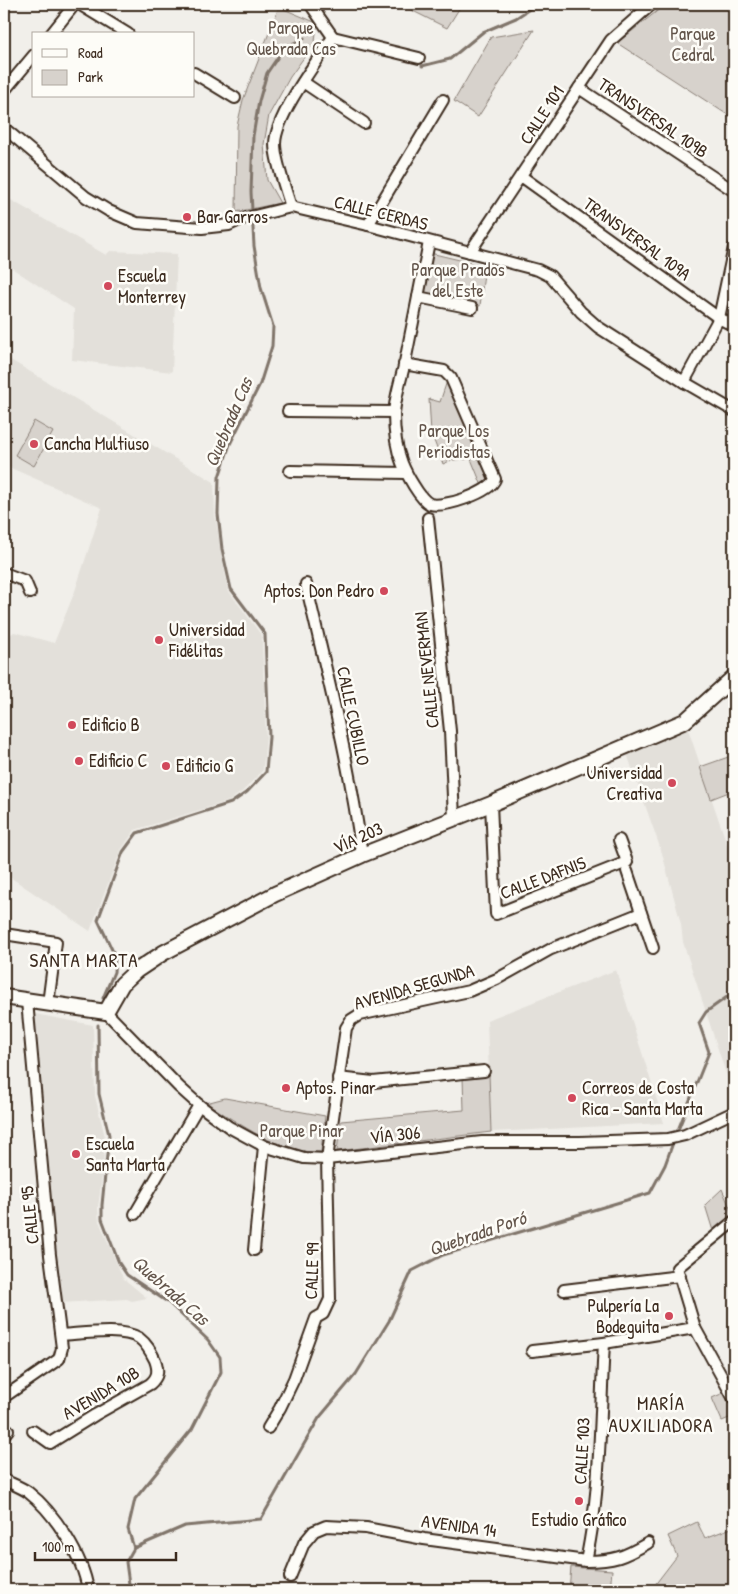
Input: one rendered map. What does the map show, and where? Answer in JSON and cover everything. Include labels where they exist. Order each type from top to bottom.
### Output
[{"type":"main road","name":"VÍA 203","points":[[106,1012],[122,984],[163,953],[275,894],[685,721],[734,677]]},
{"type":"main road","points":[[4,997],[106,1012]]},
{"type":"street","points":[[53,32],[75,4]]},
{"type":"street","points":[[79,4],[125,32]]},
{"type":"street","points":[[310,4],[333,37],[419,58]]},
{"type":"street","name":"CALLE 101","points":[[470,252],[611,40],[652,4]]},
{"type":"street","points":[[291,207],[275,144],[279,125],[303,82],[333,37]]},
{"type":"street","points":[[4,91],[32,57]]},
{"type":"street","points":[[195,74],[235,98]]},
{"type":"street","points":[[303,82],[364,123]]},
{"type":"street","name":"TRANSVERSAL 109B","points":[[579,88],[734,191]]},
{"type":"street","points":[[368,225],[442,100]]},
{"type":"street","name":"CALLE CERDAS","points":[[4,128],[86,197],[109,211],[137,223],[202,228],[229,225],[242,219],[291,207],[368,225],[538,270],[550,276],[581,312],[598,326],[684,382],[734,411]]},
{"type":"street","name":"TRANSVERSAL 109A","points":[[521,176],[719,318],[734,326]]},
{"type":"street","points":[[404,364],[444,371],[451,378],[495,479],[490,486],[476,495],[457,501],[429,503],[423,498],[406,473],[398,449],[394,412],[429,242]]},
{"type":"street","points":[[684,382],[719,318],[734,247]]},
{"type":"street","points":[[418,297],[472,308]]},
{"type":"street","points":[[288,412],[394,412]]},
{"type":"street","points":[[290,471],[406,473]]},
{"type":"street","name":"CALLE NEVERMAN","points":[[428,518],[450,731],[454,818]]},
{"type":"street","points":[[4,573],[25,581],[30,593]]},
{"type":"street","name":"CALLE CUBILLO","points":[[306,584],[339,723],[362,856]]},
{"type":"street","name":"CALLE DAFNIS","points":[[491,804],[496,914],[627,862],[619,840]]},
{"type":"street","points":[[627,872],[653,948]]},
{"type":"street","name":"AVENIDA SEGUNDA","points":[[328,1159],[346,1028],[351,1020],[359,1015],[469,990],[497,979],[550,949],[641,913]]},
{"type":"street","points":[[4,934],[56,942],[48,1004]]},
{"type":"street","name":"CALLE 95","points":[[4,1397],[59,1359],[62,1348],[50,1255],[27,1001]]},
{"type":"street","name":"VÍA 306","points":[[106,1012],[199,1105],[229,1127],[264,1146],[304,1158],[328,1159],[482,1142],[590,1142],[668,1139],[685,1135],[734,1112]]},
{"type":"street","points":[[338,1078],[373,1082],[484,1071]]},
{"type":"street","points":[[135,1214],[199,1105]]},
{"type":"street","points":[[254,1250],[264,1146]]},
{"type":"street","name":"CALLE 99","points":[[268,1428],[294,1379],[316,1318],[323,1314],[330,1298],[328,1159]]},
{"type":"street","points":[[564,1290],[678,1272],[734,1221]]},
{"type":"street","points":[[678,1272],[694,1328],[734,1398]]},
{"type":"street","points":[[532,1351],[604,1343],[694,1328]]},
{"type":"street","name":"AVENIDA 10B","points":[[33,1431],[50,1443],[156,1379],[158,1369],[150,1348],[139,1338],[126,1333],[61,1335]]},
{"type":"street","name":"CALLE 103","points":[[586,1561],[592,1531],[596,1492],[604,1343]]},
{"type":"street","points":[[4,1480],[28,1492],[47,1510],[60,1527],[86,1578],[88,1590]]},
{"type":"street","name":"AVENIDA 14","points":[[290,1577],[304,1543],[314,1532],[326,1526],[366,1528],[424,1539],[586,1561],[606,1561],[626,1556],[648,1542]]},
{"type":"shaded area","name":"Escuela Monterrey","points":[[4,196],[106,255],[110,251],[177,254],[172,372],[72,360],[74,309],[4,263]]},
{"type":"shaded area","name":"Universidad Fidélitas","points":[[4,356],[214,482],[215,515],[228,590],[262,636],[266,737],[263,770],[243,791],[229,801],[135,830],[121,850],[90,931],[4,873],[4,653],[10,635],[14,632],[54,643],[75,591],[102,508],[4,465]]},
{"type":"shaded area","points":[[687,726],[734,865],[734,1098],[683,942],[681,924],[662,853],[626,751]]},
{"type":"shaded area","points":[[616,970],[664,1123],[491,1132],[487,1020]]},
{"type":"shaded area","name":"Escuela Santa Marta","points":[[35,1014],[93,1025],[95,1096],[105,1137],[98,1208],[99,1221],[123,1278],[147,1298],[132,1301],[127,1299],[61,1303]]},
{"type":"green space","points":[[399,4],[462,4],[447,28]]},
{"type":"green space","name":"Parque Cedral","points":[[666,4],[734,4],[734,119],[617,43]]},
{"type":"green space","name":"Parque Quebrada Cas","points":[[279,7],[317,23],[315,42],[290,77],[269,115],[264,144],[267,180],[280,203],[236,212],[237,126],[243,100]]},
{"type":"green space","points":[[534,30],[478,117],[454,101],[491,37]]},
{"type":"green space","name":"Parque Prados del Este","points":[[430,253],[485,266],[480,306],[422,294]]},
{"type":"green space","name":"Parque Los Periodistas","points":[[448,378],[490,479],[482,486],[471,459],[452,460],[443,464],[431,433],[429,399],[440,402]]},
{"type":"green space","name":"Cancha Multiuso","points":[[34,421],[53,432],[34,466],[15,455]]},
{"type":"green space","points":[[734,755],[734,790],[711,799],[700,767]]},
{"type":"green space","name":"Parque Pinar","points":[[489,1074],[491,1132],[337,1151],[341,1121],[464,1110],[463,1078]]},
{"type":"green space","name":"Parque Pinar","points":[[225,1098],[325,1116],[321,1152],[305,1151],[275,1143],[206,1103]]},
{"type":"green space","points":[[722,1189],[733,1215],[713,1231],[705,1205]]},
{"type":"green space","points":[[728,1391],[734,1406],[734,1416],[722,1421],[712,1398]]},
{"type":"green space","points":[[697,1522],[705,1538],[734,1527],[734,1590],[641,1590],[654,1586],[677,1556],[668,1536]]},
{"type":"green space","points":[[571,1567],[612,1570],[610,1590],[569,1590]]},
{"type":"waterway","name":"Quebrada Cas","points":[[422,66],[450,59],[483,32],[516,18],[537,4]]},
{"type":"waterway","name":"Quebrada Cas","points":[[103,998],[114,972],[115,956],[98,920],[123,852],[137,833],[231,803],[247,792],[266,772],[269,737],[265,634],[231,589],[222,549],[218,514],[219,477],[230,444],[260,384],[272,346],[273,326],[261,288],[254,246],[251,192],[253,136],[259,101],[267,73],[284,48],[304,38]]},
{"type":"waterway","name":"Quebrada Poró","points":[[676,1135],[709,1052],[699,1023],[706,1012],[734,992]]},
{"type":"waterway","name":"Quebrada Cas","points":[[98,1025],[99,1094],[109,1135],[102,1219],[119,1263],[127,1275],[169,1303],[208,1340],[220,1357],[221,1372],[192,1429],[135,1499],[128,1529],[134,1548]]},
{"type":"waterway","name":"Quebrada Poró","points":[[134,1548],[185,1526],[261,1519],[319,1418],[356,1374],[389,1321],[412,1271],[443,1255],[650,1193],[665,1165],[674,1140]]},
{"type":"waterway","name":"Quebrada Cas","points":[[134,1548],[126,1562],[129,1584],[147,1590]]},
{"type":"place","name":"Bar Garros","points":[[187,217]]},
{"type":"place","name":"Escuela Monterrey","points":[[108,286]]},
{"type":"place","name":"Cancha Multiuso","points":[[34,444]]},
{"type":"place","name":"Aptos. Don Pedro","points":[[384,591]]},
{"type":"place","name":"Universidad Fidélitas","points":[[159,640]]},
{"type":"place","name":"Edificio B","points":[[72,725]]},
{"type":"place","name":"Edificio C","points":[[79,761]]},
{"type":"place","name":"Edificio G","points":[[166,766]]},
{"type":"place","name":"Universidad Creativa","points":[[672,783]]},
{"type":"place","name":"Aptos. Pinar","points":[[286,1088]]},
{"type":"place","name":"Correos de Costa Rica - Santa Marta","points":[[572,1098]]},
{"type":"place","name":"Escuela Santa Marta","points":[[76,1154]]},
{"type":"place","name":"Pulpería La Bodeguita","points":[[669,1316]]},
{"type":"place","name":"Estudio Gráfico","points":[[579,1501]]},
{"type":"district","name":"SANTA MARTA","points":[[84,960]]},
{"type":"district","name":"MARÍA AUXILIADORA","points":[[661,1414]]}]
